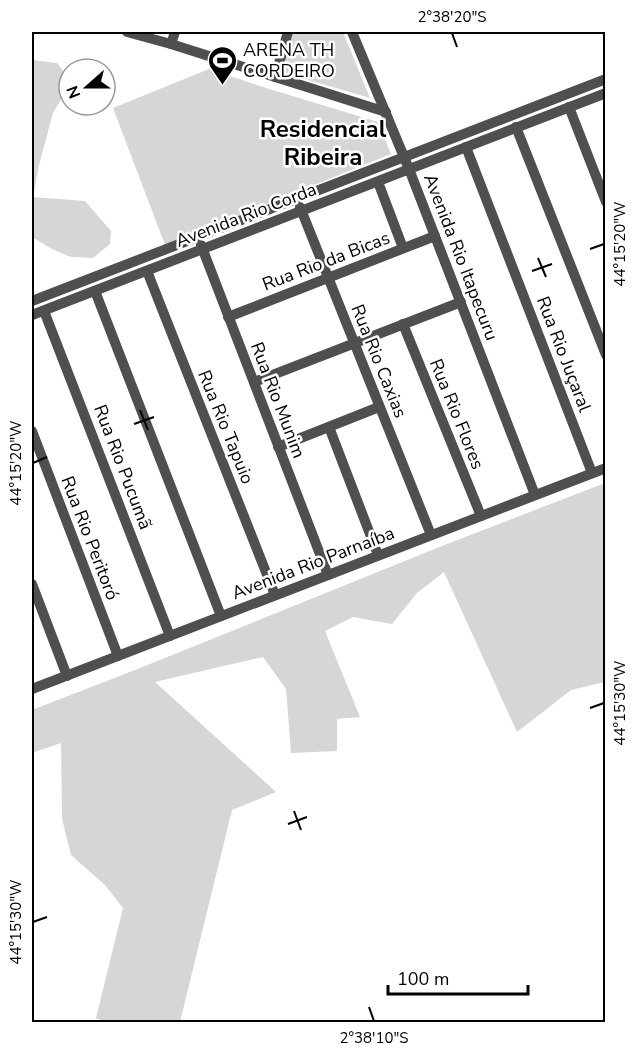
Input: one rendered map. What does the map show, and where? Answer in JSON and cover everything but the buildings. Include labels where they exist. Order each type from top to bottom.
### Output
[{"type":"street","points":[[127,32],[386,112]]},
{"type":"street","points":[[171,44],[175,32]]},
{"type":"street","points":[[275,77],[288,32]]},
{"type":"street","name":"Avenida Rio Itapecuru","points":[[352,32],[404,156],[535,495]]},
{"type":"street","name":"Avenida Rio Corda","points":[[32,301],[606,79]]},
{"type":"street","name":"Avenida Rio Corda","points":[[32,315],[606,93]]},
{"type":"street","points":[[569,107],[606,202]]},
{"type":"street","points":[[516,127],[606,356]]},
{"type":"street","name":"Rua Rio Juçaral","points":[[466,147],[592,473]]},
{"type":"street","points":[[378,182],[403,248]]},
{"type":"street","name":"Rua Rio Caxias","points":[[296,198],[431,535]]},
{"type":"street","name":"Rua Rio Munim","points":[[197,236],[328,575]]},
{"type":"street","name":"Rua Rio da Bicas","points":[[228,316],[435,236]]},
{"type":"street","name":"Rua Rio Tapuio","points":[[147,271],[275,596]]},
{"type":"street","points":[[95,291],[221,616]]},
{"type":"street","points":[[254,382],[461,302]]},
{"type":"street","name":"Rua Rio Pucumã","points":[[44,311],[171,636]]},
{"type":"street","name":"Rua Rio Flores","points":[[403,324],[481,516]]},
{"type":"street","points":[[278,447],[379,407]]},
{"type":"street","points":[[329,427],[378,555]]},
{"type":"street","name":"Rua Rio Peritoró","points":[[32,431],[118,656]]},
{"type":"street","name":"Avenida Rio Parnaíba","points":[[32,689],[606,468]]},
{"type":"street","points":[[32,584],[67,676]]},
{"type":"shaded area","points":[[293,32],[343,32],[370,98],[281,72]]},
{"type":"shaded area","points":[[32,60],[57,63],[57,106],[53,113],[39,165],[33,197],[85,201],[111,231],[110,244],[93,258],[71,257],[32,237]]},
{"type":"shaded area","points":[[209,69],[378,122],[391,154],[165,245],[116,117],[117,106]]},
{"type":"shaded area","points":[[605,483],[605,682],[571,690],[517,732],[444,572],[417,593],[392,624],[353,617],[325,631],[360,717],[337,719],[337,751],[291,753],[286,689],[263,657],[155,682],[276,792],[232,810],[180,1022],[105,1022],[96,1018],[123,908],[105,885],[71,855],[62,819],[61,743],[32,753],[32,710]]},
{"type":"place","name":"ARENA TH CORDEIRO","points":[[222,86]]},
{"type":"district","name":"Residencial Ribeira","points":[[323,143]]}]
